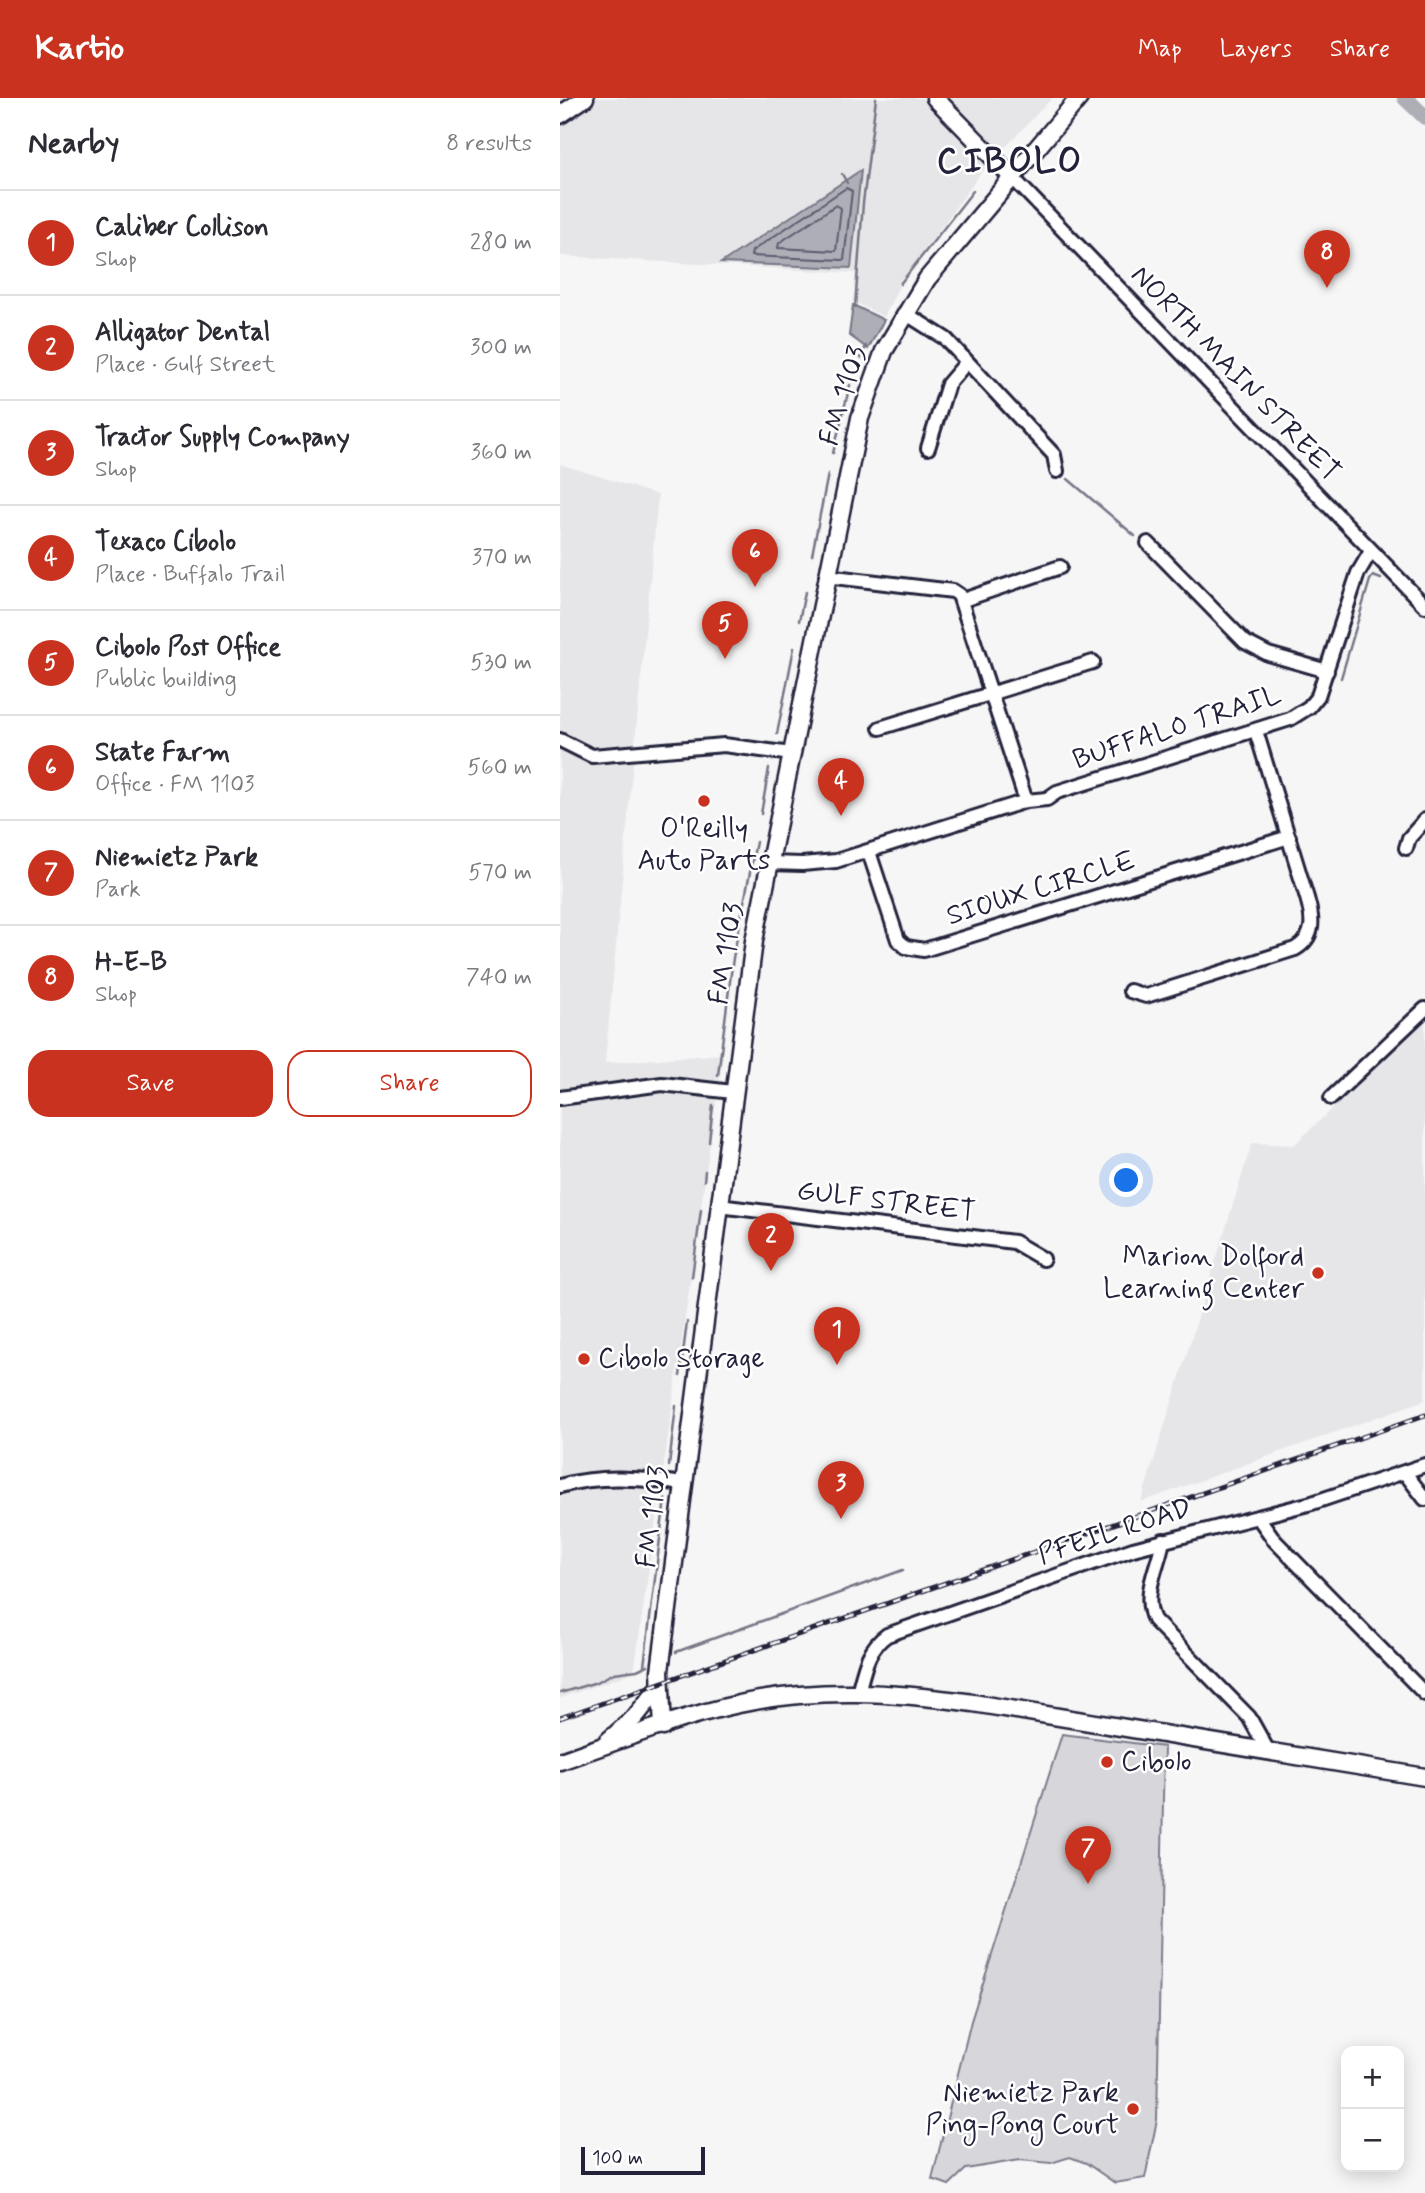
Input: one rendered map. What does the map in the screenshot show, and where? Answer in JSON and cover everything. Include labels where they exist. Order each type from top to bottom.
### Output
[{"type":"main road","points":[[560,115],[585,98]]},
{"type":"main road","points":[[935,98],[1011,176]]},
{"type":"main road","name":"FM 1103","points":[[663,1727],[659,1687],[754,940],[860,418],[884,351],[905,313],[953,244],[1079,98]]},
{"type":"main road","points":[[597,1748],[635,1717],[659,1687]]},
{"type":"main road","points":[[560,1761],[663,1727],[763,1700],[858,1693],[936,1698],[1425,1777]]},
{"type":"street","name":"NORTH MAIN STREET","points":[[1011,176],[1425,606]]},
{"type":"street","points":[[905,313],[934,329],[1054,455],[1057,471]]},
{"type":"street","points":[[928,448],[948,384],[966,363]]},
{"type":"street","points":[[1148,543],[1245,642],[1268,654],[1327,671]]},
{"type":"street","name":"BUFFALO TRAIL","points":[[769,863],[822,864],[869,852],[1026,802],[1047,799],[1057,792],[1280,723],[1309,707],[1318,696],[1359,573],[1371,551]]},
{"type":"street","points":[[963,600],[1060,567]]},
{"type":"street","points":[[826,576],[953,591],[963,600],[1026,802]]},
{"type":"street","points":[[880,728],[1093,662]]},
{"type":"street","points":[[1130,991],[1146,996],[1301,945],[1312,929],[1312,915],[1256,730]]},
{"type":"street","points":[[560,740],[592,756],[724,745],[792,754]]},
{"type":"street","points":[[1406,848],[1409,838],[1425,820]]},
{"type":"street","name":"SIOUX CIRCLE","points":[[869,852],[898,940],[906,947],[924,950],[1289,837]]},
{"type":"street","points":[[1331,1098],[1425,1009]]},
{"type":"street","points":[[560,1098],[662,1084],[733,1092]]},
{"type":"street","name":"GULF STREET","points":[[719,1206],[1014,1242],[1043,1259]]},
{"type":"street","name":"PFEIL ROAD","points":[[858,1693],[869,1655],[876,1643],[887,1635],[1163,1539],[1258,1517],[1425,1465]]},
{"type":"street","points":[[1405,1473],[1425,1499]]},
{"type":"street","points":[[560,1486],[584,1480],[617,1477],[684,1485]]},
{"type":"street","points":[[1258,1517],[1275,1541],[1425,1694]]},
{"type":"street","points":[[1163,1539],[1150,1588],[1149,1610],[1154,1620],[1249,1717],[1268,1751]]},
{"type":"shaded area","points":[[560,98],[1052,98],[980,174],[900,284],[884,317],[853,301],[855,273],[560,256]]},
{"type":"shaded area","points":[[560,464],[658,495],[605,1063],[723,1054],[634,1672],[560,1698]]},
{"type":"shaded area","name":"Marion Dolford Learning Center","points":[[1425,1020],[1425,1400],[1141,1502],[1252,1143],[1294,1145]]},
{"type":"shaded area","points":[[1062,1734],[1164,1747],[1157,2120],[1145,2178],[1115,2183],[1086,2163],[1070,2157],[1051,2163],[1020,2160],[966,2169],[949,2185],[932,2179],[971,2021]]},
{"type":"water","points":[[861,170],[851,268],[721,263]]},
{"type":"water","points":[[853,305],[884,320],[868,349],[849,335]]},
{"type":"waterway","points":[[855,307],[863,203],[876,98]]},
{"type":"waterway","points":[[1405,98],[1425,117]]},
{"type":"waterway","points":[[842,174],[847,183]]},
{"type":"waterway","points":[[900,284],[973,191]]},
{"type":"waterway","points":[[861,358],[866,346]]},
{"type":"waterway","points":[[833,453],[850,385]]},
{"type":"waterway","points":[[812,555],[828,474]]},
{"type":"waterway","points":[[1068,479],[1135,536]]},
{"type":"waterway","points":[[1341,678],[1370,580],[1373,576],[1381,579]]},
{"type":"waterway","points":[[799,621],[805,592]]},
{"type":"waterway","points":[[777,734],[794,648]]},
{"type":"waterway","points":[[761,814],[769,768]]},
{"type":"waterway","points":[[718,1075],[733,958],[756,842]]},
{"type":"waterway","points":[[709,1142],[713,1105]]},
{"type":"waterway","points":[[704,1181],[705,1171]]},
{"type":"waterway","points":[[692,1277],[701,1210]]},
{"type":"waterway","points":[[680,1376],[687,1322]]},
{"type":"waterway","points":[[669,1466],[676,1406]]},
{"type":"waterway","points":[[644,1666],[665,1499]]},
{"type":"waterway","points":[[676,1652],[903,1570]]},
{"type":"waterway","points":[[560,1693],[597,1682],[614,1673],[637,1670],[648,1665]]},
{"type":"railway","points":[[560,1718],[1425,1415]]},
{"type":"place","name":"H-E-B","points":[[1327,288]]},
{"type":"place","name":"State Farm","points":[[755,587]]},
{"type":"place","name":"Cibolo Post Office","points":[[725,659]]},
{"type":"place","name":"O'Reilly Auto Parts","points":[[704,801]]},
{"type":"place","name":"Texaco Cibolo","points":[[841,816]]},
{"type":"place","name":"Alligator Dental","points":[[771,1271]]},
{"type":"place","name":"Marion Dolford Learning Center","points":[[1318,1273]]},
{"type":"place","name":"Cibolo Storage","points":[[584,1359]]},
{"type":"place","name":"Caliber Collison","points":[[837,1365]]},
{"type":"place","name":"Tractor Supply Company","points":[[841,1519]]},
{"type":"place","name":"Cibolo","points":[[1107,1762]]},
{"type":"place","name":"Niemietz Park","points":[[1088,1884]]},
{"type":"place","name":"Niemietz Park Ping-Pong Court","points":[[1133,2109]]},
{"type":"district","name":"CIBOLO","points":[[1010,162]]}]
